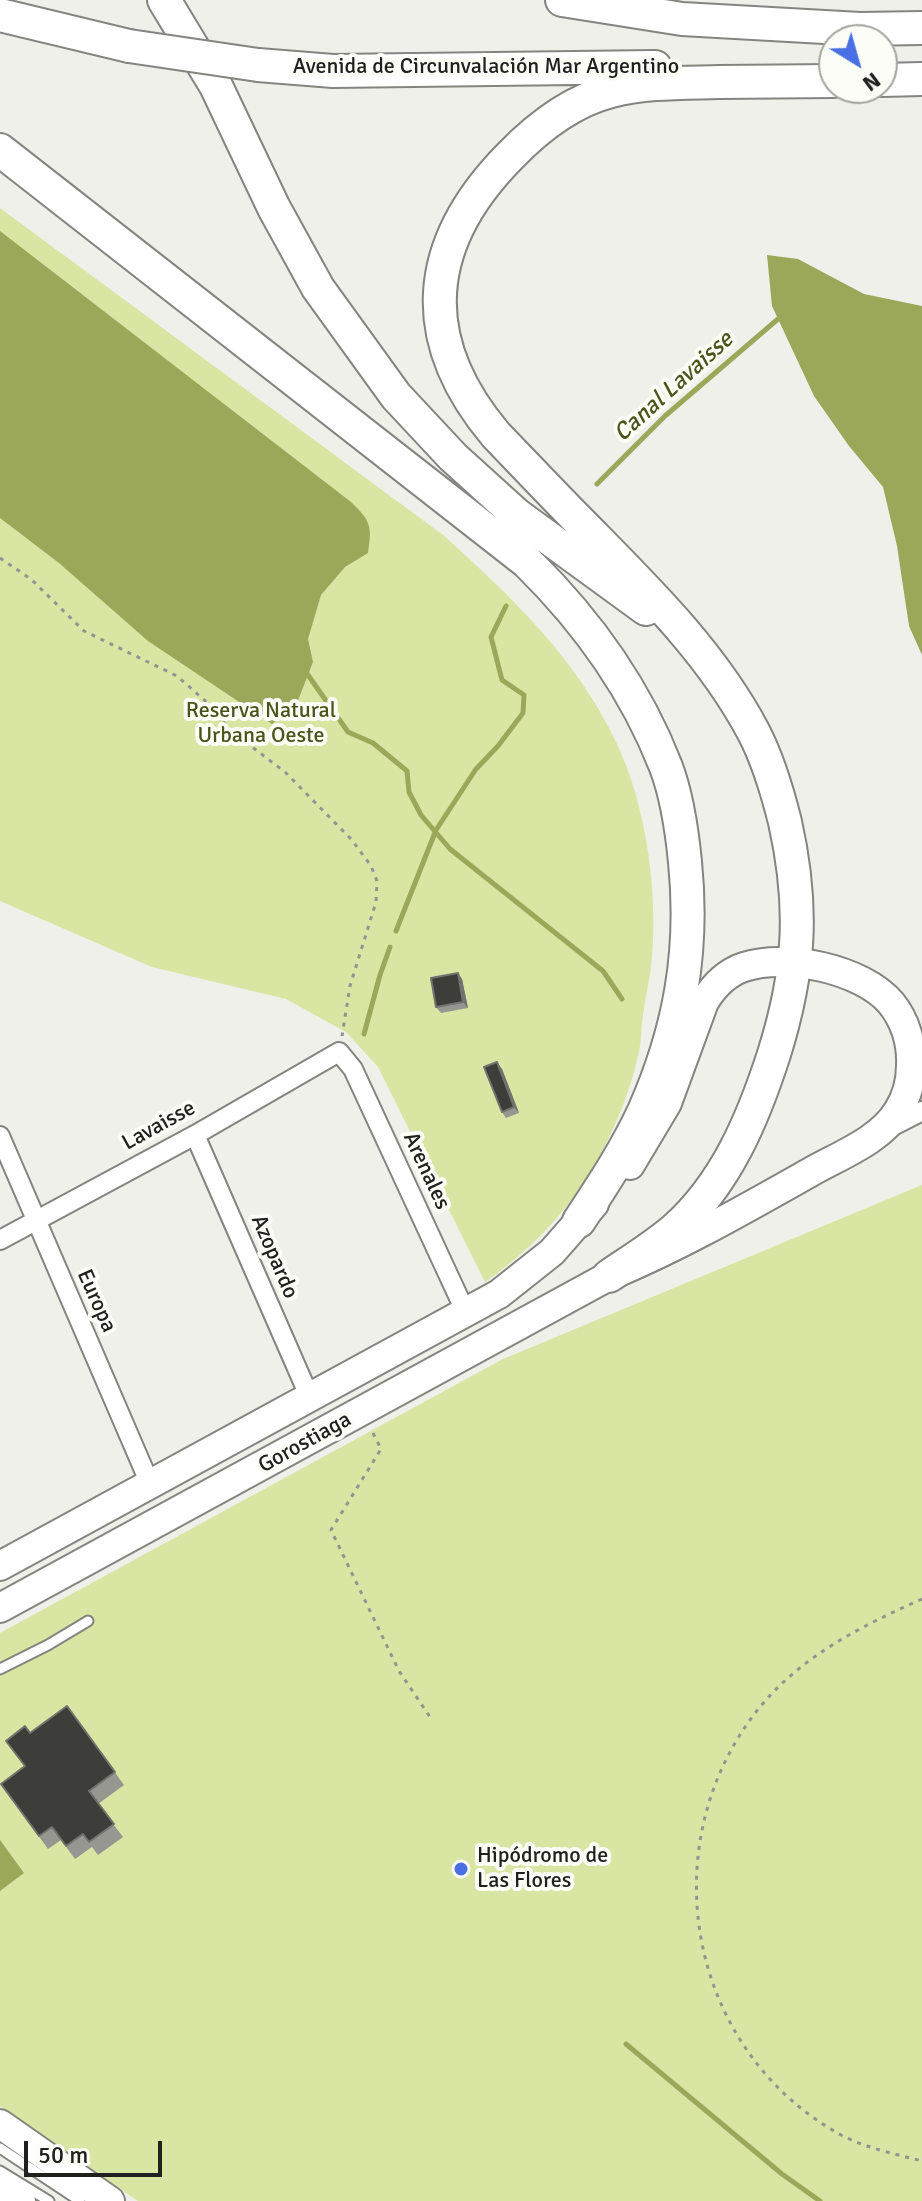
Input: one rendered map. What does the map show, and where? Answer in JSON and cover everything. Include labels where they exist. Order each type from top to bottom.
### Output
[{"type":"highway","points":[[164,0],[216,86],[274,208],[318,288],[396,396],[453,457],[517,515],[693,644]]},
{"type":"highway","points":[[562,0],[682,19],[860,29],[922,28]]},
{"type":"highway","name":"Avenida de Circunvalación Mar Argentino","points":[[0,15],[129,46],[258,65],[333,71],[818,66]]},
{"type":"highway","points":[[898,65],[922,65]]},
{"type":"highway","points":[[898,80],[922,79]]},
{"type":"highway","points":[[609,1276],[673,1231],[708,1194],[723,1173],[765,1083],[780,1036],[796,963],[799,922],[793,858],[774,781],[752,729],[717,674],[624,565],[505,445],[473,408],[456,378],[446,348],[438,309],[439,283],[446,255],[462,216],[487,179],[522,143],[560,114],[609,91],[659,83],[818,81]]},
{"type":"highway","points":[[0,150],[527,562],[589,630],[620,674],[645,718],[667,770],[682,831],[688,938],[684,981],[665,1054],[643,1113],[613,1169],[579,1221]]},
{"type":"main road","name":"Gorostiaga","points":[[0,1566],[466,1313],[535,1268],[628,1168],[667,1103],[704,1002],[727,976],[758,964],[796,963],[830,969],[877,991],[915,1038],[907,1094],[897,1113],[871,1138],[685,1243],[609,1276],[0,1608]]},
{"type":"main road","points":[[109,1507],[126,1540]]},
{"type":"main road","points":[[0,2124],[110,2201]]},
{"type":"main road","points":[[0,2187],[21,2201]]},
{"type":"street","name":"Lavaisse","points":[[0,1240],[195,1135],[339,1052]]},
{"type":"street","name":"Arenales","points":[[339,1052],[353,1069],[466,1313]]},
{"type":"street","points":[[871,1138],[922,1111]]},
{"type":"street","name":"Azopardo","points":[[195,1135],[310,1398]]},
{"type":"street","name":"Europa","points":[[0,1136],[150,1484]]},
{"type":"lane","points":[[0,1669],[88,1621]]},
{"type":"lane","points":[[0,2148],[80,2201]]},
{"type":"lane","points":[[0,2171],[49,2201]]},
{"type":"path","points":[[0,558],[32,580],[84,631],[177,676],[210,705],[231,731],[285,772],[352,840],[371,866],[377,881],[376,902],[350,986],[339,1052]]},
{"type":"path","points":[[364,1411],[381,1449],[331,1530],[399,1671],[430,1717]]},
{"type":"path","points":[[922,1599],[861,1626],[815,1656],[771,1695],[750,1719],[712,1790],[702,1824],[696,1874],[698,1919],[704,1954],[728,2021],[743,2045],[775,2083],[803,2109],[842,2135],[883,2151],[922,2161]]},
{"type":"green space","name":"Reserva Natural Urbana Oeste","points":[[0,208],[443,535],[517,605],[562,656],[582,683],[616,742],[636,794],[652,882],[651,967],[636,1066],[600,1156],[570,1202],[545,1231],[485,1282],[378,1067],[346,1032],[286,999],[152,967],[0,901]]},
{"type":"green space","name":"Hipódromo de Las Flores","points":[[922,1185],[922,2201],[138,2201],[0,2106],[0,1633],[503,1359]]},
{"type":"shaded area","points":[[0,231],[351,502],[366,519],[370,530],[368,553],[345,567],[321,595],[308,639],[313,662],[297,703],[272,724],[148,641],[59,563],[0,518]]},
{"type":"shaded area","points":[[767,255],[798,259],[864,294],[922,306],[922,655],[909,626],[897,546],[883,487],[814,396],[772,306]]},
{"type":"shaded area","points":[[0,1840],[24,1873],[0,1891]]},
{"type":"building","points":[[458,973],[463,1002],[436,1007],[431,978]]},
{"type":"building","points":[[497,1062],[514,1107],[502,1112],[484,1067]]},
{"type":"building","points":[[67,1706],[115,1772],[89,1791],[114,1824],[89,1842],[83,1834],[66,1846],[52,1827],[39,1836],[1,1784],[25,1766],[6,1741],[25,1726],[30,1733]]},
{"type":"waterway","name":"Canal Lavaisse","points":[[597,484],[665,416],[778,319]]},
{"type":"waterway","name":"Canal Lavaisse","points":[[396,931],[436,830],[476,769],[523,713],[524,695],[502,680],[491,637],[506,606]]},
{"type":"waterway","points":[[308,675],[348,732],[373,743],[407,771],[409,792],[421,815],[450,849],[603,971],[622,999]]},
{"type":"waterway","name":"Canal Lavaisse","points":[[364,1034],[390,947]]},
{"type":"waterway","points":[[626,2044],[782,2174],[820,2201]]},
{"type":"place","name":"Hipódromo de Las Flores","points":[[461,1869]]}]
